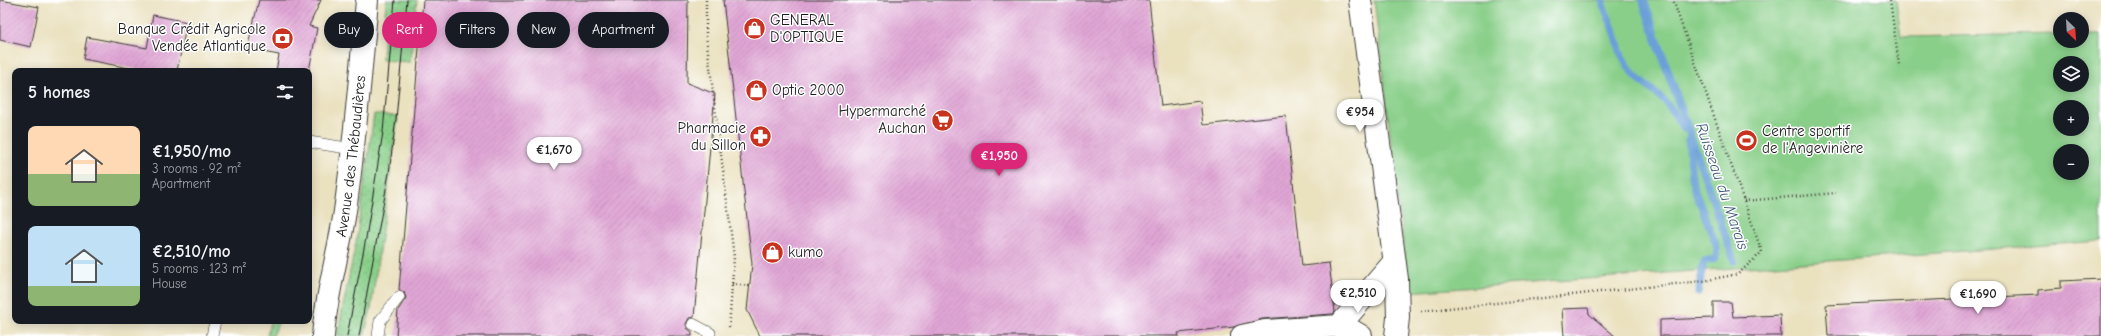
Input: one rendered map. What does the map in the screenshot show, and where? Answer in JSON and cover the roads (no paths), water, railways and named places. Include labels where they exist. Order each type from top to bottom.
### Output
[{"type":"street","name":"Avenue des Thébaudières","points":[[323,336],[325,312],[343,226],[353,149],[367,0]]},
{"type":"street","points":[[1360,0],[1397,279],[1397,327]]},
{"type":"street","points":[[1339,326],[1394,262]]},
{"type":"street","name":"Avenue des Thébaudières","points":[[311,336],[325,312]]},
{"type":"street","points":[[1242,336],[1265,331],[1339,326],[1351,330],[1361,336]]},
{"type":"lane","points":[[312,142],[353,149]]},
{"type":"lane","points":[[378,336],[380,321],[399,298]]},
{"type":"lane","points":[[212,336],[214,324]]},
{"type":"lane","points":[[693,324],[710,333],[709,336]]},
{"type":"waterway","name":"Ruisseau du Marais","points":[[1603,0],[1603,5],[1615,33],[1621,54],[1629,68],[1636,77],[1666,102],[1684,129]]},
{"type":"waterway","name":"Ruisseau du Marais","points":[[1642,0],[1734,261],[1644,0]]},
{"type":"waterway","name":"Ruisseau du Marais","points":[[1688,140],[1693,186],[1717,247],[1716,259],[1704,261],[1698,293]]},
{"type":"tram line","points":[[347,336],[366,238],[383,132],[395,0]]},
{"type":"tram line","points":[[359,336],[389,173],[396,119],[407,0]]},
{"type":"place","name":"GENERAL D'OPTIQUE","points":[[754,29]]},
{"type":"place","name":"Banque Crédit Agricole Vendée Atlantique","points":[[282,38]]},
{"type":"place","name":"Optic 2000","points":[[756,90]]},
{"type":"place","name":"Hypermarché Auchan","points":[[942,120]]},
{"type":"place","name":"Pharmacie du Sillon","points":[[761,137]]},
{"type":"place","name":"Centre sportif de l'Angevinière","points":[[1746,140]]},
{"type":"place","name":"kumo","points":[[773,252]]}]
